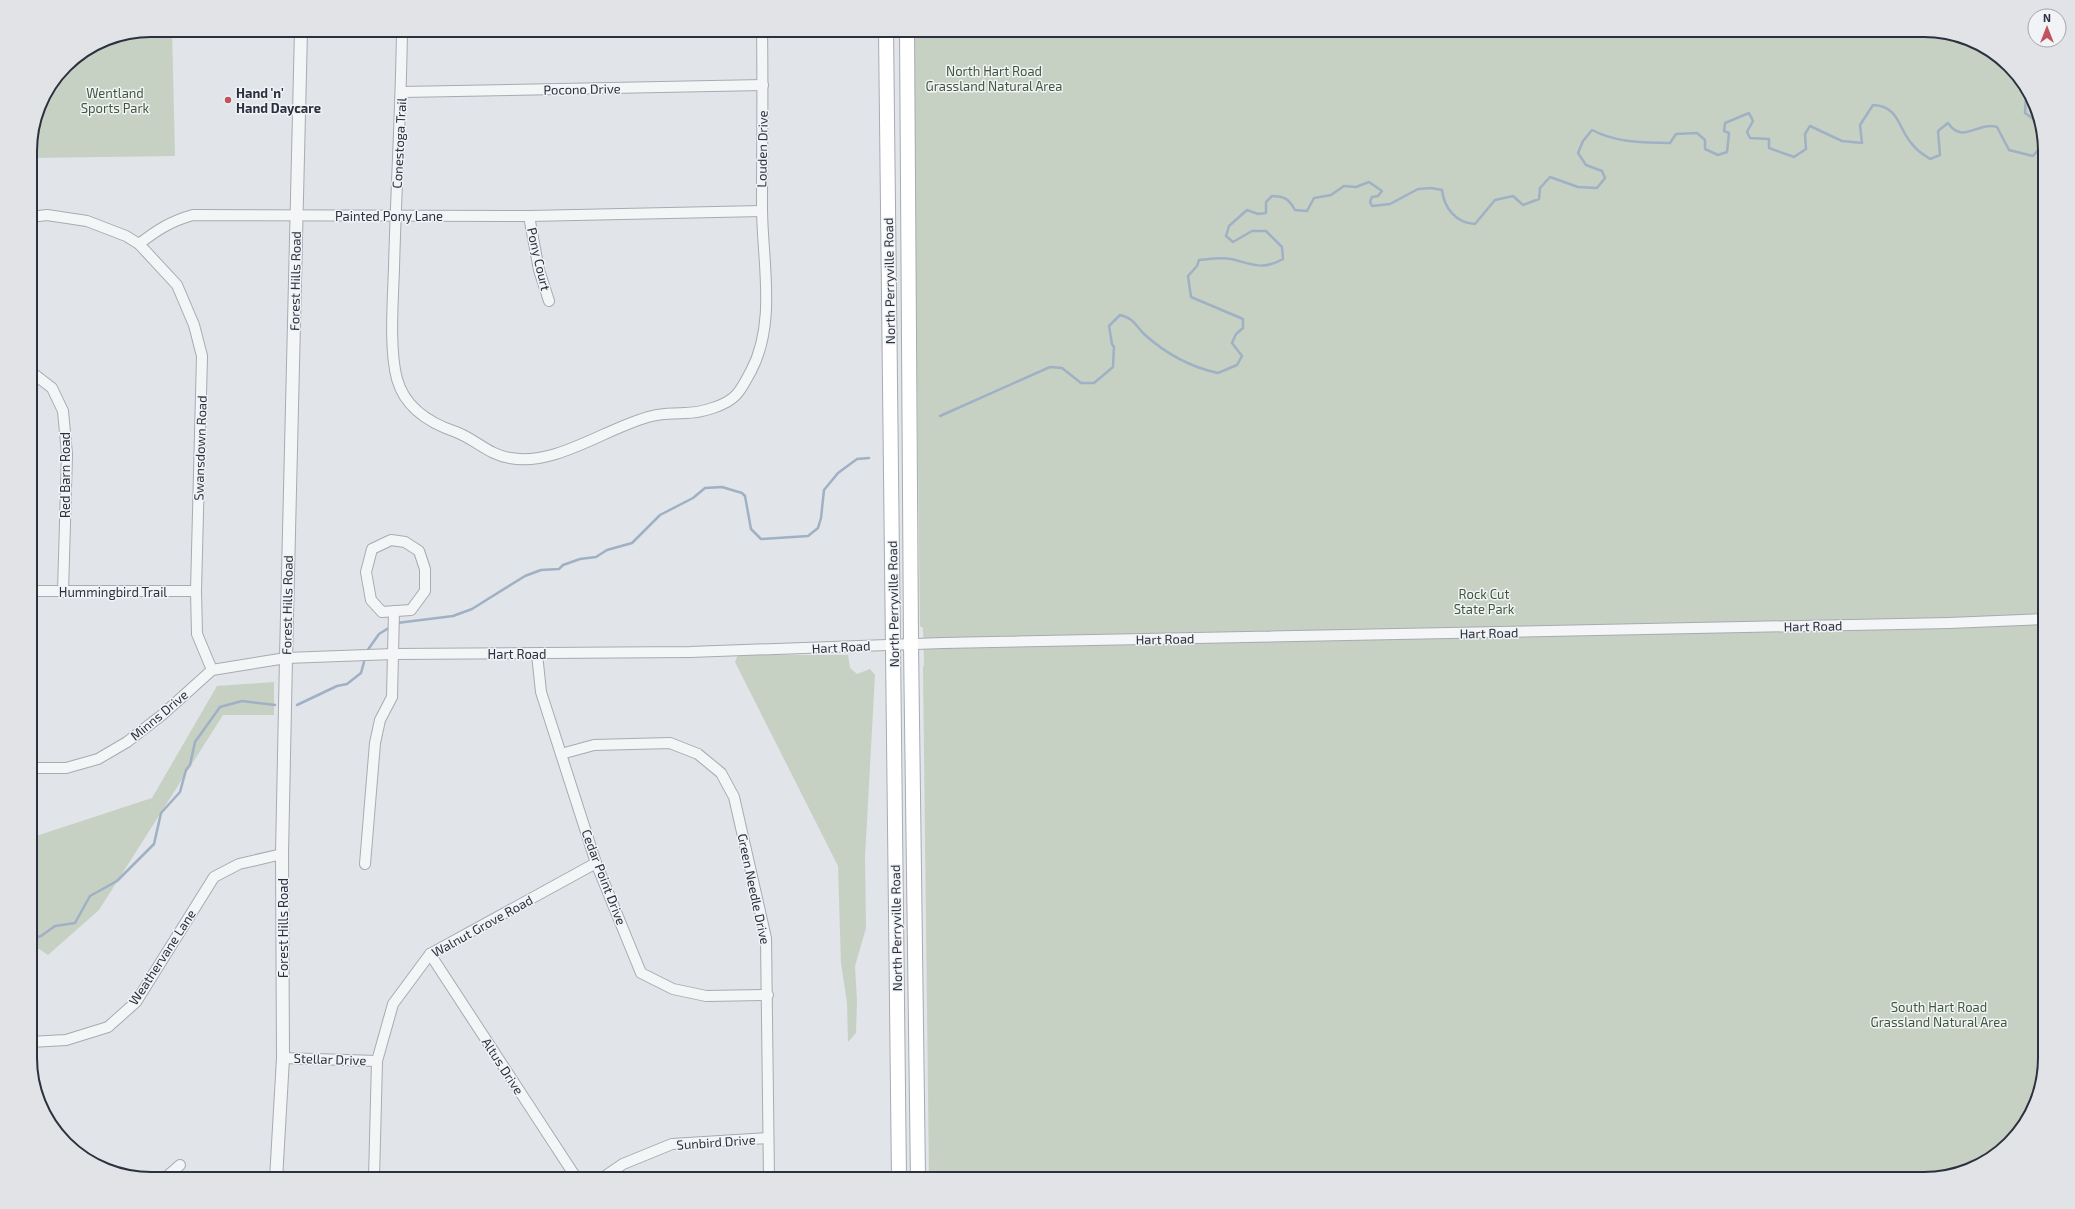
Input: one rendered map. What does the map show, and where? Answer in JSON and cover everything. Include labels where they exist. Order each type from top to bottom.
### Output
[{"type":"main road","name":"North Perryville Road","points":[[886,37],[898,1172]]},
{"type":"main road","name":"North Perryville Road","points":[[907,37],[911,644],[918,1172]]},
{"type":"street","name":"Forest Hills Road","points":[[276,1172],[283,1058],[282,854],[301,37]]},
{"type":"street","name":"Conestoga Trail","points":[[402,37],[402,92],[395,216],[393,300],[394,352],[397,379],[406,399],[418,413],[440,426],[462,434],[488,451],[509,458],[525,460],[566,451],[653,415],[689,413],[714,408],[736,396],[752,370],[760,347],[765,314],[765,268]]},
{"type":"street","name":"Louden Drive","points":[[762,37],[762,211],[765,268]]},
{"type":"street","name":"Pocono Drive","points":[[402,92],[763,86]]},
{"type":"street","name":"Painted Pony Lane","points":[[139,244],[168,223],[193,215],[529,216],[762,211]]},
{"type":"street","points":[[37,217],[48,216],[87,221],[126,236],[139,244]]},
{"type":"street","name":"Pony Court","points":[[529,216],[539,270],[549,301]]},
{"type":"street","name":"Swansdown Road","points":[[139,244],[177,285],[194,325],[202,356],[196,591],[197,634],[212,670]]},
{"type":"street","name":"Red Barn Road","points":[[37,376],[52,388],[63,411],[67,454],[64,592]]},
{"type":"street","points":[[391,540],[405,542],[419,551],[425,569],[425,591],[410,610],[394,611],[382,612],[371,600],[366,572],[372,549],[391,540]]},
{"type":"street","name":"Hummingbird Trail","points":[[37,591],[196,591]]},
{"type":"street","points":[[365,864],[375,743],[380,720],[392,697],[394,611]]},
{"type":"street","name":"Hart Road","points":[[286,658],[394,654],[537,654],[788,649],[911,644],[1949,624],[2038,619]]},
{"type":"street","name":"Cedar Point Drive","points":[[537,654],[541,692],[596,864],[641,973],[673,990],[706,996],[768,995]]},
{"type":"street","points":[[212,670],[286,658]]},
{"type":"street","name":"Minns Drive","points":[[37,768],[66,768],[98,759],[127,742],[162,715],[212,670]]},
{"type":"street","name":"Green Needle Drive","points":[[561,754],[594,745],[670,744],[698,754],[721,773],[734,798],[766,938],[768,995],[769,1172]]},
{"type":"street","name":"Weathervane Lane","points":[[37,1042],[66,1040],[108,1027],[136,1002],[214,877],[239,864],[282,854]]},
{"type":"street","name":"Walnut Grove Road","points":[[374,1172],[377,1061],[392,1004],[430,954],[596,864]]},
{"type":"street","name":"Altus Drive","points":[[430,954],[572,1172]]},
{"type":"street","name":"Stellar Drive","points":[[283,1058],[377,1061]]},
{"type":"street","name":"Sunbird Drive","points":[[611,1172],[623,1164],[672,1144],[768,1138]]},
{"type":"street","points":[[172,1172],[180,1165]]},
{"type":"green space","name":"Wentland Sports Park","points":[[172,37],[175,156],[37,158],[37,143],[41,121],[56,87],[70,70],[87,56],[121,41],[136,38]]},
{"type":"green space","name":"Rock Cut State Park","points":[[913,37],[1924,37],[1954,41],[1981,52],[1994,60],[2005,70],[2015,81],[2023,94],[2034,121],[2038,143],[2038,1058],[2034,1088],[2023,1115],[2015,1128],[2005,1139],[1994,1149],[1981,1157],[1954,1168],[1924,1172],[929,1172],[924,665],[923,628],[920,626]]},
{"type":"green space","points":[[738,655],[848,655],[850,668],[857,674],[870,669],[875,675],[865,857],[866,928],[855,966],[857,1002],[856,1033],[848,1042],[847,1003],[841,963],[838,866],[735,662]]},
{"type":"green space","points":[[274,682],[274,715],[223,715],[99,910],[48,955],[37,948],[37,836],[152,798],[217,686]]},
{"type":"waterway","points":[[2026,100],[2025,113],[2033,119]]},
{"type":"waterway","points":[[940,416],[1050,367],[1062,368],[1081,383],[1094,383],[1113,367],[1114,347],[1112,344],[1109,326],[1120,315],[1132,320],[1144,334],[1160,347],[1188,363],[1218,373],[1237,365],[1242,356],[1232,343],[1236,334],[1243,328],[1243,319],[1191,297],[1188,276],[1197,266],[1199,260],[1227,258],[1263,266],[1276,263],[1283,259],[1282,247],[1266,231],[1252,231],[1233,242],[1226,236],[1229,226],[1247,210],[1258,214],[1266,213],[1266,202],[1272,196],[1286,199],[1291,203],[1295,210],[1307,211],[1314,198],[1331,195],[1344,186],[1356,187],[1369,182],[1382,191],[1378,196],[1372,197],[1370,202],[1372,206],[1390,204],[1418,189],[1431,188],[1442,190],[1445,203],[1457,218],[1462,221],[1475,224],[1495,200],[1513,196],[1523,205],[1539,199],[1540,188],[1550,177],[1578,187],[1597,188],[1605,178],[1602,171],[1586,165],[1578,153],[1583,141],[1592,130],[1620,140],[1670,143],[1676,134],[1697,133],[1705,140],[1705,149],[1718,155],[1727,152],[1729,133],[1724,131],[1725,123],[1749,113],[1753,121],[1747,132],[1750,138],[1769,139],[1769,148],[1794,157],[1806,149],[1805,134],[1810,126],[1842,141],[1862,143],[1860,125],[1873,105],[1882,106],[1894,114],[1908,139],[1921,153],[1930,159],[1940,155],[1938,131],[1948,123],[1959,132],[1971,131],[1990,126],[1997,127],[2009,150],[2033,156],[2038,150]]},
{"type":"waterway","points":[[397,623],[453,616],[472,609],[525,576],[541,570],[559,569],[563,565],[580,559],[596,557],[607,550],[632,543],[660,515],[693,498],[705,488],[722,487],[742,493],[745,496],[751,529],[761,539],[808,536],[818,528],[821,518],[824,490],[838,473],[857,459],[869,458]]},
{"type":"waterway","points":[[367,651],[379,634],[392,626]]},
{"type":"waterway","points":[[297,705],[337,686],[347,684],[361,673],[364,662]]},
{"type":"waterway","points":[[37,937],[55,926],[75,923],[90,896],[117,881],[154,844],[161,813],[180,792],[186,770],[190,765],[195,742],[220,707],[242,701],[275,705]]},
{"type":"place","name":"Hand 'n' Hand Daycare","points":[[228,100]]},
{"type":"park label","name":"North Hart Road Grassland Natural Area","points":[[994,78]]},
{"type":"park label","name":"South Hart Road Grassland Natural Area","points":[[1939,1014]]}]
